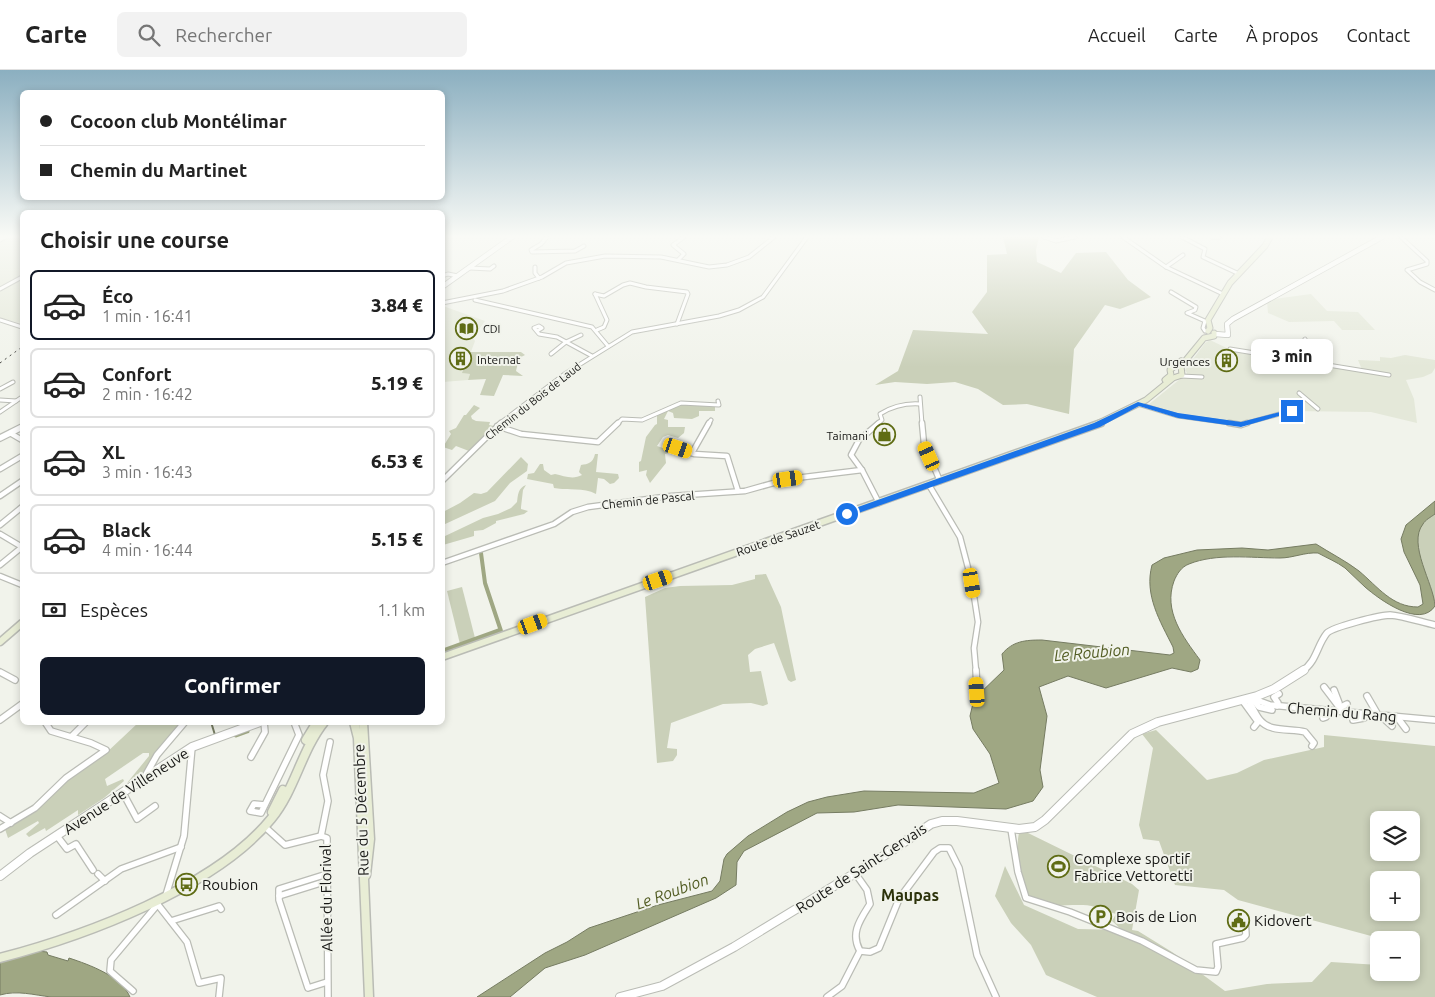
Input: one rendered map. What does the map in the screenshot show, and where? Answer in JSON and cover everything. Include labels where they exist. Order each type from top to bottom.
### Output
[{"type":"main road","points":[[1209,333],[1211,321],[1219,302],[1232,280]]},
{"type":"main road","name":"Route de Sauzet","points":[[445,656],[1097,425],[1138,404],[1178,373],[1209,333]]},
{"type":"main road","points":[[0,642],[20,625]]},
{"type":"main road","points":[[238,851],[258,830],[274,809],[303,746],[315,725]]},
{"type":"main road","points":[[0,958],[56,942],[156,902],[204,874],[238,851],[265,826],[279,808],[307,747],[321,725]]},
{"type":"main road","name":"Rue du 5 Décembre","points":[[355,725],[358,738],[369,997]]},
{"type":"main road","name":"Rue du 5 Décembre","points":[[363,725],[370,838],[364,899]]},
{"type":"street","points":[[0,289],[16,280]]},
{"type":"street","points":[[479,299],[533,280]]},
{"type":"street","name":"Chemin du Bois de Laud","points":[[445,478],[497,426],[566,373],[608,346],[632,332],[719,316],[738,310],[763,297],[775,280]]},
{"type":"street","points":[[1194,280],[1223,294]]},
{"type":"street","points":[[1171,292],[1195,306],[1195,310],[1187,313],[1205,322],[1203,328],[1209,333],[1228,335],[1227,324],[1233,319],[1303,280]]},
{"type":"street","points":[[1418,280],[1435,290]]},
{"type":"street","points":[[597,330],[604,326],[607,320],[595,293],[603,296],[611,295],[621,286],[634,283],[642,286],[687,292],[688,294],[677,324]]},
{"type":"street","points":[[445,303],[474,298],[507,308],[592,327],[597,330],[604,344],[608,346]]},
{"type":"street","points":[[0,320],[20,325]]},
{"type":"street","points":[[537,331],[539,334],[557,337],[592,356]]},
{"type":"street","points":[[551,354],[566,342],[581,335]]},
{"type":"street","points":[[1305,339],[1309,351],[1325,354],[1329,365]]},
{"type":"street","points":[[1230,349],[1389,375]]},
{"type":"street","points":[[1178,373],[1192,374],[1197,372]]},
{"type":"street","points":[[1178,373],[1202,377]]},
{"type":"street","points":[[0,389],[12,382]]},
{"type":"street","points":[[1299,393],[1318,409]]},
{"type":"street","points":[[920,397],[924,444],[940,481]]},
{"type":"street","points":[[0,412],[20,399]]},
{"type":"street","points":[[0,400],[17,401]]},
{"type":"street","points":[[497,426],[521,434],[598,442],[622,419],[642,420],[673,404],[719,405],[718,401]]},
{"type":"street","points":[[879,503],[862,470],[851,455],[853,446],[882,420],[880,414],[891,407],[908,403],[920,404]]},
{"type":"street","points":[[1138,404],[1178,416],[1241,425],[1290,411],[1299,413]]},
{"type":"street","points":[[692,453],[711,420]]},
{"type":"street","points":[[0,438],[20,428]]},
{"type":"street","points":[[10,433],[20,439]]},
{"type":"street","points":[[678,448],[692,453],[727,456],[738,491]]},
{"type":"street","points":[[0,469],[20,457]]},
{"type":"street","name":"Chemin de Pascal","points":[[445,562],[554,524],[572,512],[588,507],[671,496],[751,490],[788,479],[862,470]]},
{"type":"street","points":[[0,496],[20,482]]},
{"type":"street","points":[[929,485],[960,537],[972,583],[978,622],[974,648],[977,692]]},
{"type":"street","points":[[0,525],[20,509]]},
{"type":"street","points":[[0,534],[20,546]]},
{"type":"street","points":[[0,563],[20,548]]},
{"type":"street","points":[[0,576],[20,584]]},
{"type":"street","name":"Route de Saint-Gervais","points":[[620,997],[662,986],[734,947],[885,855],[931,824],[942,820],[1011,829],[1035,827],[1045,820],[1132,734],[1158,722],[1248,699],[1274,689],[1306,669],[1316,656],[1322,640],[1329,631],[1341,626],[1389,615],[1435,625]]},
{"type":"street","points":[[0,672],[15,680]]},
{"type":"street","points":[[1324,687],[1341,708]]},
{"type":"street","points":[[1334,690],[1341,708]]},
{"type":"street","points":[[1274,708],[1278,703],[1274,697],[1279,694]]},
{"type":"street","points":[[1367,696],[1379,715],[1392,726]]},
{"type":"street","points":[[1248,699],[1258,722],[1254,727]]},
{"type":"street","points":[[1248,699],[1260,721],[1266,726],[1303,731],[1312,738],[1314,743],[1312,746]]},
{"type":"street","name":"Chemin du Rang","points":[[1248,699],[1274,708],[1329,711],[1341,708],[1362,714],[1435,720]]},
{"type":"street","points":[[1341,708],[1347,704]]},
{"type":"street","points":[[0,720],[20,705]]},
{"type":"street","points":[[1323,718],[1326,717],[1329,711]]},
{"type":"street","points":[[1353,720],[1362,720],[1364,718],[1362,714]]},
{"type":"street","points":[[1396,717],[1406,729]]},
{"type":"street","points":[[0,829],[35,808],[66,778],[106,750],[72,736],[51,731],[47,725]]},
{"type":"street","points":[[72,736],[83,725]]},
{"type":"street","points":[[144,779],[155,758],[182,725]]},
{"type":"street","name":"Avenue de Villeneuve","points":[[0,876],[192,747],[252,725]]},
{"type":"street","points":[[250,757],[265,732],[264,725]]},
{"type":"street","points":[[265,805],[299,736],[295,725]]},
{"type":"street","points":[[320,836],[328,801],[323,776],[330,742]]},
{"type":"street","points":[[166,895],[181,847],[186,819],[192,747]]},
{"type":"street","points":[[123,793],[137,818],[155,806]]},
{"type":"street","points":[[0,816],[11,823]]},
{"type":"street","name":"Allée du Florival","points":[[265,826],[286,845],[320,836],[327,838],[328,997]]},
{"type":"street","points":[[1011,829],[1018,872],[1026,898],[1070,912],[1124,934],[1196,970],[1216,972],[1218,967],[1216,944],[1222,941],[1238,941],[1244,938],[1246,935],[1245,919]]},
{"type":"street","points":[[57,836],[64,847],[67,848],[76,844],[95,872],[105,881]]},
{"type":"street","points":[[56,914],[120,869],[181,847]]},
{"type":"street","points":[[855,873],[867,890],[870,904],[853,934],[855,945],[860,951],[874,952],[879,948],[898,899],[934,852],[940,848],[949,848],[959,868],[977,955],[996,997]]},
{"type":"street","points":[[327,878],[279,896],[308,988],[327,982]]},
{"type":"street","points":[[133,991],[110,971],[111,960],[156,902],[186,942],[199,983],[221,978],[218,997]]},
{"type":"street","points":[[171,921],[220,906],[221,909]]},
{"type":"street","points":[[827,997],[842,986],[860,951]]},
{"type":"shaded area","points":[[0,280],[20,280],[20,323],[0,318]]},
{"type":"shaded area","points":[[987,280],[1128,280],[1151,297],[1120,309],[1105,305],[1074,349],[1069,414],[1027,404],[1003,405],[978,389],[955,382],[927,384],[895,382],[875,385],[898,371],[913,330],[988,334],[972,312],[987,292]]},
{"type":"shaded area","points":[[1311,294],[1327,311],[1358,312],[1375,330],[1342,330],[1334,321],[1289,322],[1268,313],[1267,302],[1274,299]]},
{"type":"shaded area","points":[[445,307],[485,321],[473,338],[475,341],[463,373],[470,374],[468,380],[445,382]]},
{"type":"shaded area","points":[[1210,340],[1235,352],[1363,372],[1358,360],[1380,361],[1380,357],[1391,358],[1405,355],[1435,360],[1435,368],[1432,373],[1423,377],[1406,380],[1414,399],[1417,423],[1371,412],[1291,411],[1244,425],[1162,410],[1148,405],[1187,373],[1185,370],[1205,343]]},
{"type":"shaded area","points":[[470,352],[521,352],[525,355],[519,358],[516,371],[523,376],[503,375],[494,396],[480,395],[486,379],[468,380],[470,374],[462,373]]},
{"type":"shaded area","points":[[682,404],[715,406],[715,411],[699,411],[699,416],[692,419],[674,418],[673,413],[668,411],[664,419],[668,420],[668,427],[685,427],[684,433],[678,438],[668,435],[663,437],[657,446],[663,448],[671,447],[672,452],[665,454],[666,463],[650,483],[646,475],[647,470],[639,472],[639,462],[641,461],[646,437],[657,424],[657,414]]},
{"type":"shaded area","points":[[474,405],[480,408],[471,416],[472,419],[490,422],[489,425],[494,426],[469,451],[456,446],[452,450],[445,448],[445,444],[451,434],[449,431],[456,428],[464,415]]},
{"type":"shaded area","points":[[595,454],[598,454],[596,472],[618,474],[619,478],[610,484],[604,479],[598,478],[596,494],[581,490],[554,488],[553,484],[527,479],[528,474],[534,473],[540,464],[543,464],[544,470],[551,475],[572,477],[582,475],[579,472],[581,465],[590,462]]},
{"type":"shaded area","points":[[521,457],[528,464],[527,471],[510,483],[495,501],[445,524],[445,511],[474,493],[481,494],[487,492]]},
{"type":"shaded area","points":[[526,485],[523,490],[521,509],[528,511],[524,514],[496,521],[496,523],[483,530],[474,531],[474,536],[445,544],[445,536],[483,518],[511,508],[517,502],[518,494],[523,486]]},
{"type":"shaded area","points":[[1435,514],[1435,605],[1417,542],[1418,532],[1422,524]]},
{"type":"shaded area","points":[[766,574],[781,607],[796,680],[791,682],[788,680],[774,643],[755,649],[748,655],[750,672],[761,671],[768,704],[763,706],[751,703],[723,704],[671,723],[667,748],[677,749],[677,755],[673,761],[657,763],[645,597],[665,588],[732,585],[755,579],[755,575]]},
{"type":"shaded area","points":[[462,587],[475,638],[460,644],[447,591]]},
{"type":"shaded area","points":[[136,725],[181,725],[160,747],[144,771],[127,783],[149,756],[149,753],[143,753],[105,779],[107,786],[123,779],[124,781],[104,798],[78,815],[78,810],[46,831],[45,828],[29,837],[26,834],[39,823],[38,821],[8,838],[5,829],[67,779],[105,754]]},
{"type":"shaded area","points":[[1156,730],[1207,780],[1237,773],[1264,760],[1324,747],[1324,735],[1435,746],[1435,997],[1097,997],[1046,975],[1031,945],[1011,923],[995,896],[1005,866],[1024,905],[1078,929],[1122,930],[1112,921],[1116,914],[1087,905],[1043,905],[1029,896],[1024,888],[1019,864],[1019,833],[1028,833],[1132,884],[1139,890],[1132,930],[1138,931],[1172,952],[1225,991],[1267,984],[1312,982],[1331,962],[1370,964],[1370,981],[1420,981],[1420,931],[1370,931],[1370,936],[1238,900],[1224,890],[1175,885],[1159,841],[1143,839],[1139,825],[1153,748],[1142,734]]},
{"type":"water","name":"Le Roubion","points":[[1435,501],[1435,514],[1423,524],[1419,532],[1418,542],[1434,597],[1435,606],[1428,612],[1420,615],[1410,614],[1390,605],[1365,587],[1345,568],[1318,553],[1280,558],[1211,558],[1186,565],[1175,578],[1171,592],[1171,603],[1176,623],[1181,633],[1200,660],[1198,669],[1191,672],[1172,668],[1106,688],[1068,676],[1039,687],[1047,716],[1040,770],[1043,787],[1033,801],[1006,809],[898,805],[854,812],[817,813],[744,851],[737,862],[736,885],[716,898],[585,955],[545,968],[510,997],[477,997],[545,953],[589,928],[658,905],[712,891],[720,881],[724,859],[727,854],[748,836],[787,812],[808,802],[864,791],[974,793],[999,783],[990,754],[973,729],[970,716],[974,699],[1004,670],[1002,654],[1010,646],[1030,640],[1170,655],[1174,653],[1155,608],[1150,587],[1152,565],[1164,558],[1197,550],[1242,548],[1268,550],[1316,544],[1354,567],[1393,600],[1400,604],[1418,607],[1423,604],[1420,585],[1404,552],[1401,539],[1406,525]]},
{"type":"water","points":[[37,951],[47,952],[48,955],[68,961],[69,958],[104,972],[120,983],[130,997],[51,997],[19,993],[0,995],[0,962]]},
{"type":"waterway","points":[[481,553],[485,583],[501,631]]},
{"type":"waterway","points":[[445,650],[500,630]]},
{"type":"waterway","points":[[212,725],[215,735]]},
{"type":"waterway","points":[[236,735],[247,731]]},
{"type":"railway","points":[[0,363],[20,348]]},
{"type":"place","name":"CDI","points":[[467,329]]},
{"type":"place","name":"Internat","points":[[461,359]]},
{"type":"place","name":"Urgences","points":[[1226,361]]},
{"type":"place","name":"Taimani","points":[[884,435]]},
{"type":"place","name":"Complexe sportif Fabrice Vettoretti","points":[[1058,867]]},
{"type":"place","name":"Roubion","points":[[186,884]]},
{"type":"place","name":"Bois de Lion","points":[[1100,916]]},
{"type":"place","name":"Kidovert","points":[[1238,920]]},
{"type":"district","name":"Maupas","points":[[910,895]]},
{"type":"route","points":[[847,514],[1097,425],[1128,411],[1138,404],[1178,416],[1241,425],[1292,411]]}]
